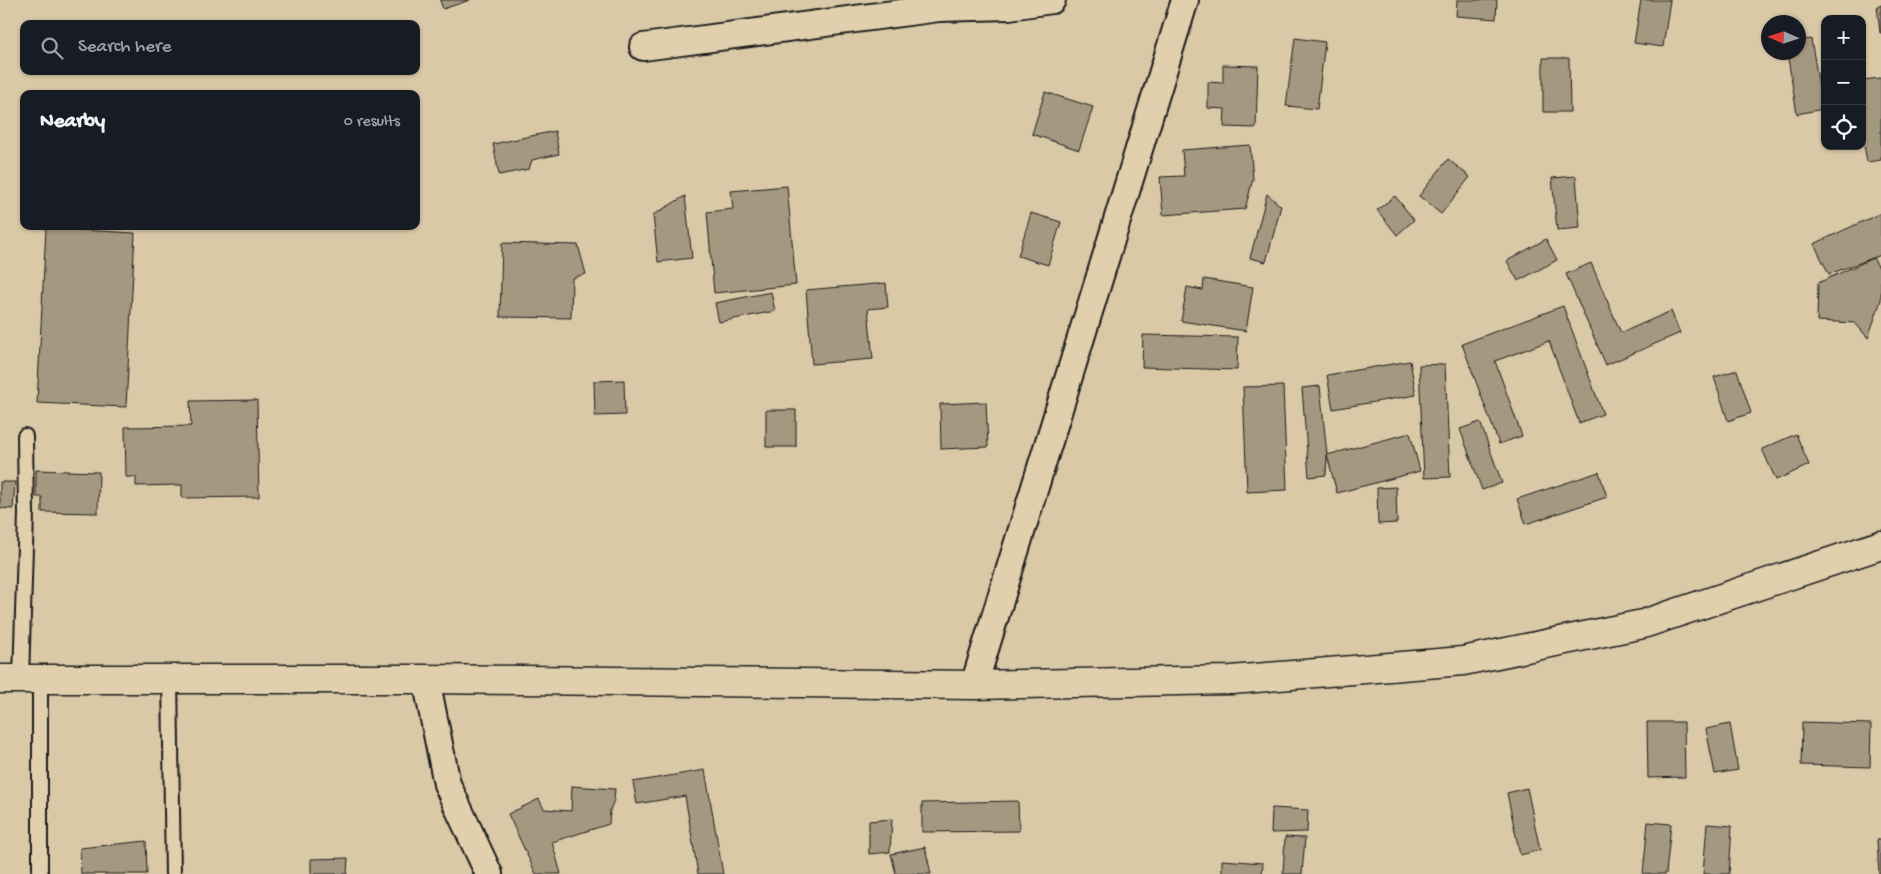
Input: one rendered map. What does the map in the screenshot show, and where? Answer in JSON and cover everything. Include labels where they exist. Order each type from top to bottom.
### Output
[{"type":"highway","points":[[20,679],[426,679],[974,685],[1230,680],[1463,661],[1643,624],[1881,545]]},
{"type":"street","points":[[643,47],[940,8],[1008,6],[1052,0]]},
{"type":"street","points":[[974,685],[1186,0]]},
{"type":"street","points":[[426,679],[447,784],[488,874]]},
{"type":"lane","points":[[25,436],[26,514],[20,679],[40,874]]},
{"type":"lane","points":[[170,679],[173,874]]},
{"type":"building","points":[[440,0],[470,0],[443,9]]},
{"type":"building","points":[[1457,0],[1497,0],[1496,19],[1456,16]]},
{"type":"building","points":[[1641,0],[1670,0],[1663,47],[1634,43]]},
{"type":"building","points":[[1881,5],[1881,33],[1880,33],[1877,6]]},
{"type":"building","points":[[1295,38],[1325,42],[1317,109],[1286,106]]},
{"type":"building","points":[[1811,39],[1821,97],[1821,109],[1797,114],[1788,60],[1806,60],[1806,40]]},
{"type":"building","points":[[1543,58],[1569,58],[1570,112],[1543,112]]},
{"type":"building","points":[[1223,65],[1258,66],[1256,128],[1224,127],[1225,109],[1208,108],[1208,82],[1223,83]]},
{"type":"building","points":[[1881,78],[1881,160],[1867,162],[1865,150],[1866,80]]},
{"type":"building","points":[[1045,92],[1093,107],[1079,150],[1032,134]]},
{"type":"building","points":[[555,131],[559,154],[532,160],[529,169],[499,175],[493,144]]},
{"type":"building","points":[[1250,145],[1253,179],[1245,209],[1163,215],[1160,177],[1184,176],[1182,150]]},
{"type":"building","points":[[1448,159],[1470,177],[1441,214],[1419,196]]},
{"type":"building","points":[[1576,176],[1580,228],[1557,230],[1552,178]]},
{"type":"building","points":[[787,186],[796,285],[714,293],[707,212],[733,209],[731,191]]},
{"type":"building","points":[[1267,194],[1281,206],[1266,262],[1250,258]]},
{"type":"building","points":[[685,196],[692,258],[658,262],[653,215]]},
{"type":"building","points":[[1395,196],[1414,220],[1397,235],[1377,210]]},
{"type":"building","points":[[1031,213],[1061,222],[1048,265],[1018,256]]},
{"type":"building","points":[[1881,213],[1881,255],[1829,274],[1814,244]]},
{"type":"building","points":[[46,230],[135,233],[126,407],[37,403]]},
{"type":"building","points":[[1546,239],[1557,260],[1518,281],[1507,261]]},
{"type":"building","points":[[502,243],[578,245],[586,274],[572,278],[571,318],[500,317]]},
{"type":"building","points":[[1873,258],[1881,271],[1881,300],[1868,338],[1855,323],[1817,321],[1818,283]]},
{"type":"building","points":[[1591,263],[1621,333],[1671,311],[1680,333],[1606,365],[1566,274]]},
{"type":"building","points":[[1204,279],[1253,287],[1246,331],[1181,321],[1187,287],[1203,290]]},
{"type":"building","points":[[886,283],[888,307],[868,309],[873,359],[812,364],[806,290]]},
{"type":"building","points":[[771,292],[775,311],[719,322],[715,303]]},
{"type":"building","points":[[1563,306],[1603,414],[1579,423],[1549,341],[1495,361],[1522,436],[1499,444],[1462,344]]},
{"type":"building","points":[[1143,335],[1238,337],[1237,370],[1142,367]]},
{"type":"building","points":[[1410,361],[1416,395],[1333,409],[1327,375]]},
{"type":"building","points":[[1445,364],[1450,477],[1424,478],[1419,365]]},
{"type":"building","points":[[1737,370],[1751,413],[1728,421],[1714,377]]},
{"type":"building","points":[[624,380],[625,415],[595,416],[594,381]]},
{"type":"building","points":[[1283,386],[1287,490],[1247,492],[1243,387]]},
{"type":"building","points":[[1320,386],[1327,455],[1326,475],[1309,477],[1302,388]]},
{"type":"building","points":[[257,400],[259,497],[182,498],[182,485],[136,486],[136,477],[126,477],[125,427],[191,426],[190,401]]},
{"type":"building","points":[[986,402],[988,447],[941,449],[940,404]]},
{"type":"building","points":[[766,410],[796,410],[796,447],[766,447]]},
{"type":"building","points":[[1480,422],[1502,483],[1482,490],[1460,429]]},
{"type":"building","points":[[1410,433],[1420,471],[1337,493],[1327,455]]},
{"type":"building","points":[[1796,434],[1809,465],[1776,480],[1762,449]]},
{"type":"building","points":[[36,470],[99,472],[98,513],[42,512],[42,497],[36,497]]},
{"type":"building","points":[[1599,472],[1607,497],[1526,524],[1517,499]]},
{"type":"building","points":[[0,482],[15,482],[13,509],[0,508]]},
{"type":"building","points":[[1396,487],[1397,523],[1378,524],[1377,488]]},
{"type":"building","points":[[1647,722],[1684,722],[1685,777],[1648,778]]},
{"type":"building","points":[[1802,722],[1871,724],[1870,767],[1801,765]]},
{"type":"building","points":[[1730,724],[1738,770],[1715,774],[1706,729]]},
{"type":"building","points":[[705,770],[723,874],[698,874],[685,796],[637,804],[633,782]]},
{"type":"building","points":[[572,786],[615,789],[609,824],[552,842],[561,874],[536,874],[508,814],[539,799],[544,809],[571,811]]},
{"type":"building","points":[[1527,788],[1540,850],[1520,855],[1507,793]]},
{"type":"building","points":[[1018,801],[1019,831],[922,832],[922,803]]},
{"type":"building","points":[[1272,808],[1308,810],[1307,832],[1271,833]]},
{"type":"building","points":[[892,819],[890,852],[869,854],[869,821]]},
{"type":"building","points":[[1648,822],[1671,824],[1666,874],[1643,874]]},
{"type":"building","points":[[1707,824],[1732,826],[1729,874],[1703,874]]},
{"type":"building","points":[[1285,837],[1305,838],[1302,874],[1283,874]]},
{"type":"building","points":[[1877,840],[1881,840],[1881,874],[1879,874]]},
{"type":"building","points":[[146,841],[147,874],[81,874],[80,848]]},
{"type":"building","points":[[925,847],[931,874],[896,874],[891,854]]},
{"type":"building","points":[[348,858],[347,874],[311,874],[311,859]]},
{"type":"building","points":[[1222,860],[1263,863],[1262,874],[1222,874]]}]
